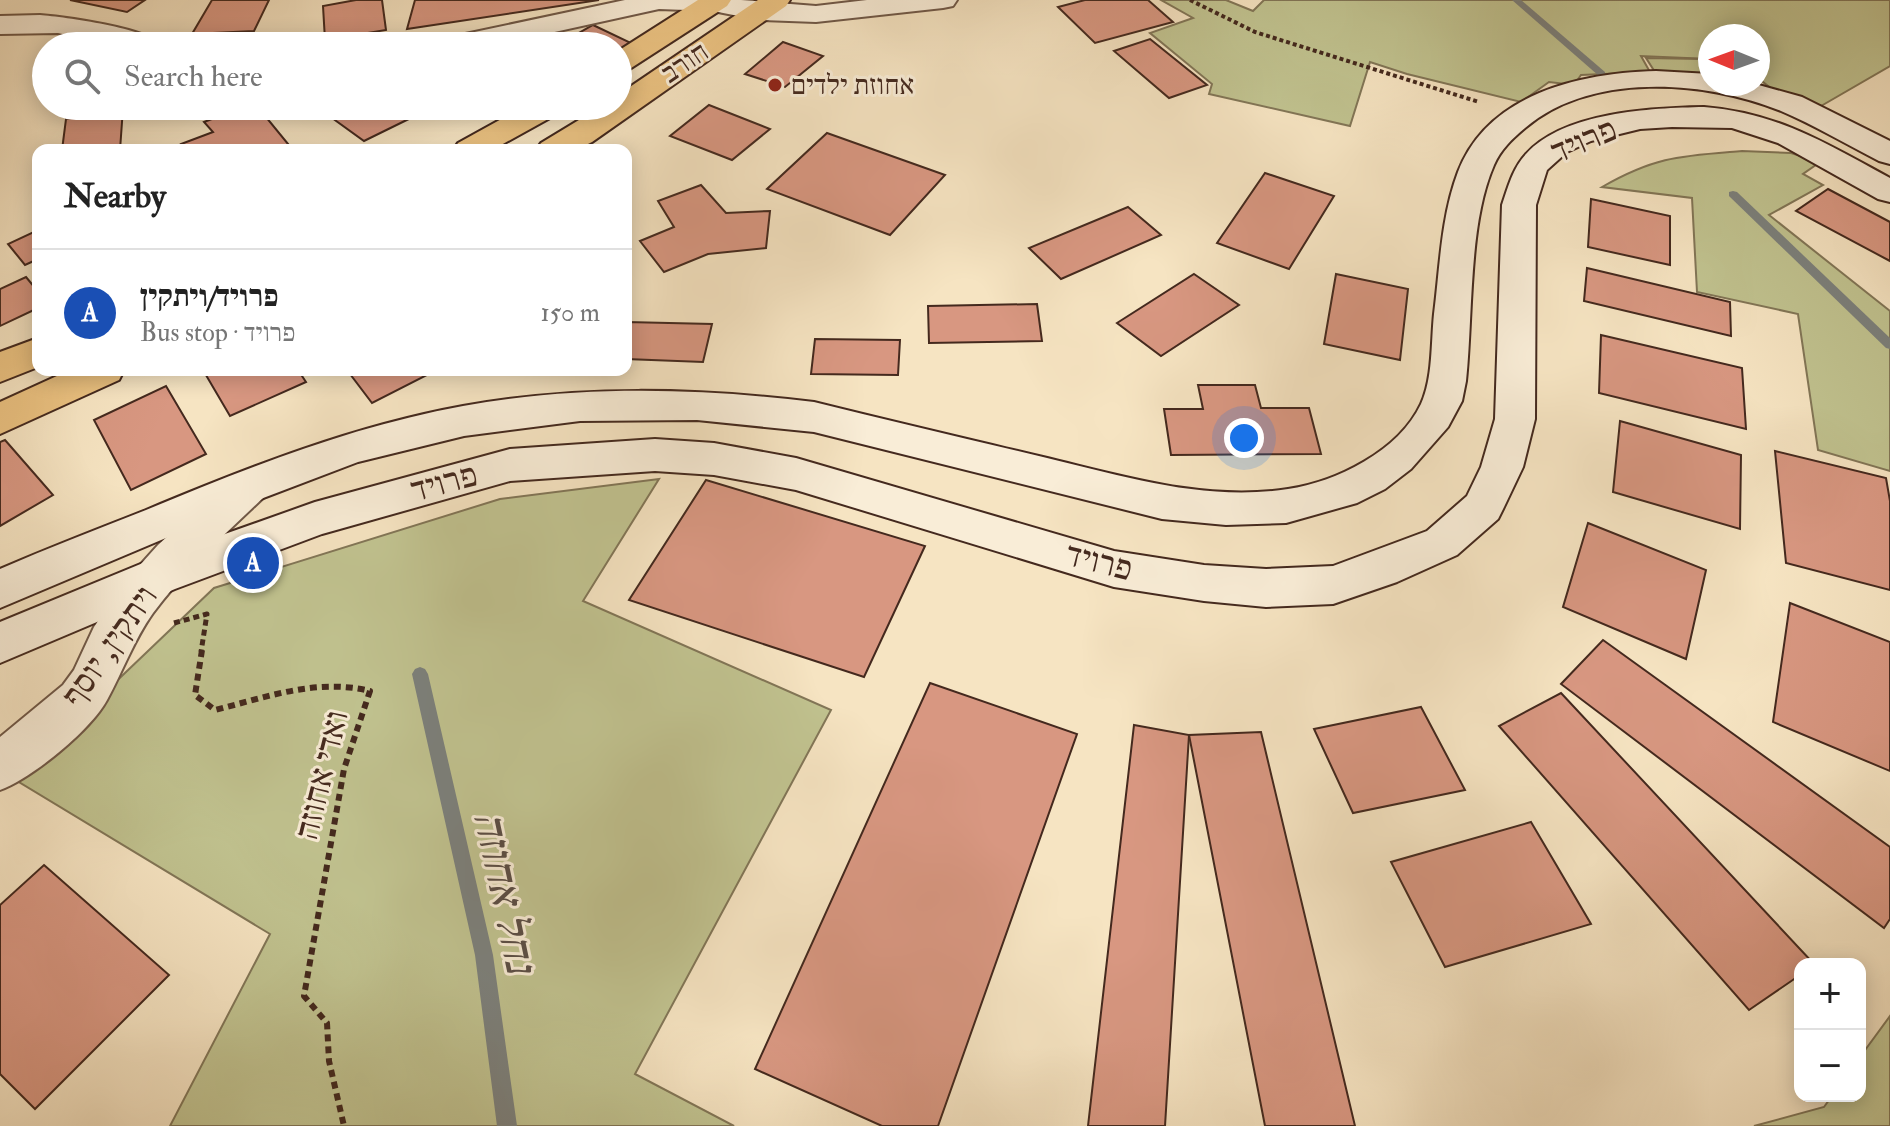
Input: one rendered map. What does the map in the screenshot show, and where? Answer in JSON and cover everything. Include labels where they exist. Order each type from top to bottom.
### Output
[{"type":"main road","points":[[512,32],[635,4],[686,0],[845,13],[943,0]]},
{"type":"main road","name":"חורב","points":[[632,55],[715,1]]},
{"type":"main road","name":"חורב","points":[[632,100],[768,6]]},
{"type":"main road","points":[[0,25],[47,23],[104,32]]},
{"type":"main road","name":"פרויד","points":[[0,589],[249,486],[352,449],[417,432],[568,408],[653,403],[715,405],[814,417],[1162,502],[1212,509],[1271,509],[1325,500],[1373,478],[1414,444],[1442,401],[1468,191],[1484,150],[1518,115],[1562,93],[1598,83],[1642,79],[1698,82]]},
{"type":"main road","points":[[1763,96],[1791,104],[1890,154]]},
{"type":"main road","name":"פרויד","points":[[0,643],[159,576],[315,519],[510,465],[655,455],[714,459],[796,474],[1114,569],[1204,583],[1266,588],[1333,585],[1442,543],[1483,507],[1502,467],[1515,419],[1519,205],[1527,175],[1540,157],[1562,143],[1633,121],[1679,116],[1716,117],[1753,123],[1795,139],[1890,192]]},
{"type":"main road","points":[[480,144],[523,120]]},
{"type":"main road","name":"חורב","points":[[564,144],[603,120]]},
{"type":"main road","points":[[0,368],[32,354]]},
{"type":"main road","points":[[0,419],[92,376]]},
{"type":"main road","name":"ויתקין, יוסף","points":[[0,767],[79,700],[100,671],[109,642],[159,576],[249,486]]},
{"type":"path","points":[[1190,0],[1280,41],[1518,115]]},
{"type":"path","name":"ואדי אחוזה","points":[[207,614],[195,695],[215,710],[315,686],[350,684],[370,691],[344,769],[304,996],[327,1023],[329,1061],[344,1126]]},
{"type":"green space","points":[[1161,0],[1226,0],[1253,11],[1264,0],[1890,0],[1890,66],[1821,106],[1777,93],[1770,87],[1770,24],[1698,24],[1698,58],[1641,56],[1650,72],[1581,75],[1574,85],[1549,82],[1521,102],[1370,62],[1350,126],[1209,94],[1212,84],[1150,33],[1193,18]]},
{"type":"green space","points":[[1646,58],[1698,59],[1698,74],[1655,72]]},
{"type":"green space","points":[[1742,151],[1791,153],[1820,162],[1803,174],[1823,185],[1769,215],[1890,311],[1890,471],[1818,450],[1798,314],[1697,292],[1692,198],[1602,187],[1638,169],[1669,159]]},
{"type":"green space","points":[[659,479],[583,601],[831,710],[635,1074],[734,1126],[170,1126],[270,934],[14,779],[214,588],[500,499]]},
{"type":"green space","points":[[1890,1016],[1890,1126],[1754,1126],[1824,1107],[1828,1102],[1866,1102],[1866,1049]]},
{"type":"building","points":[[70,0],[145,0],[127,12]]},
{"type":"building","points":[[212,0],[269,0],[254,31],[193,32]]},
{"type":"building","points":[[356,0],[382,0],[386,30],[325,32],[323,6]]},
{"type":"building","points":[[415,0],[599,0],[407,29]]},
{"type":"building","points":[[1085,0],[1148,0],[1173,22],[1095,43],[1058,7]]},
{"type":"building","points":[[593,25],[608,32],[581,32]]},
{"type":"building","points":[[1150,39],[1207,85],[1169,98],[1114,51]]},
{"type":"building","points":[[783,42],[823,56],[785,87],[745,74]]},
{"type":"building","points":[[709,105],[770,129],[732,160],[670,136]]},
{"type":"building","points":[[66,120],[122,120],[120,144],[63,144]]},
{"type":"building","points":[[268,120],[288,144],[181,144],[213,132],[204,122]]},
{"type":"building","points":[[335,120],[407,120],[364,141]]},
{"type":"building","points":[[827,133],[945,175],[890,235],[767,189]]},
{"type":"building","points":[[1265,173],[1334,196],[1289,269],[1217,243]]},
{"type":"building","points":[[701,185],[726,213],[770,211],[766,248],[708,254],[664,272],[640,241],[674,227],[658,201]]},
{"type":"building","points":[[1828,189],[1890,222],[1890,261],[1796,211]]},
{"type":"building","points":[[1591,199],[1670,216],[1670,265],[1588,247]]},
{"type":"building","points":[[1128,207],[1161,235],[1061,279],[1029,248]]},
{"type":"building","points":[[32,233],[32,262],[25,265],[8,244]]},
{"type":"building","points":[[1587,268],[1730,302],[1731,336],[1584,301]]},
{"type":"building","points":[[1194,274],[1239,305],[1161,356],[1117,323]]},
{"type":"building","points":[[1336,274],[1408,289],[1400,360],[1324,344]]},
{"type":"building","points":[[26,277],[32,284],[32,311],[0,326],[0,289]]},
{"type":"building","points":[[1037,304],[1042,341],[929,343],[928,306]]},
{"type":"building","points":[[632,322],[712,324],[703,362],[632,359]]},
{"type":"building","points":[[1601,335],[1742,368],[1746,429],[1599,393]]},
{"type":"building","points":[[815,339],[900,340],[898,375],[811,374]]},
{"type":"building","points":[[207,376],[302,376],[306,382],[230,416]]},
{"type":"building","points":[[352,376],[425,376],[372,403]]},
{"type":"building","points":[[1198,385],[1255,385],[1261,408],[1309,408],[1321,454],[1171,455],[1164,409],[1203,409]]},
{"type":"building","points":[[166,386],[206,454],[131,490],[94,420]]},
{"type":"building","points":[[1620,421],[1741,455],[1740,529],[1613,492]]},
{"type":"building","points":[[5,440],[53,495],[0,526],[0,442]]},
{"type":"building","points":[[1775,451],[1886,478],[1890,501],[1890,590],[1786,563]]},
{"type":"building","points":[[706,480],[925,546],[864,677],[629,600]]},
{"type":"building","points":[[1588,523],[1706,570],[1686,659],[1563,607]]},
{"type":"building","points":[[1790,603],[1890,642],[1890,771],[1773,722]]},
{"type":"building","points":[[1603,640],[1890,847],[1890,919],[1884,928],[1561,684]]},
{"type":"building","points":[[930,683],[1077,734],[938,1126],[882,1126],[755,1069]]},
{"type":"building","points":[[1561,693],[1808,958],[1794,958],[1794,979],[1749,1010],[1499,726]]},
{"type":"building","points":[[1421,707],[1465,790],[1353,813],[1314,729]]},
{"type":"building","points":[[1134,725],[1189,735],[1165,1126],[1088,1126]]},
{"type":"building","points":[[1261,732],[1355,1126],[1265,1126],[1189,735]]},
{"type":"building","points":[[1531,822],[1591,924],[1445,967],[1391,862]]},
{"type":"building","points":[[44,865],[169,975],[35,1109],[0,1074],[0,905]]},
{"type":"waterway","name":"נחל אחוזה","points":[[1516,0],[1602,74]]},
{"type":"waterway","name":"נחל אחוזה","points":[[1733,194],[1890,345]]},
{"type":"waterway","name":"נחל אחוזה","points":[[420,674],[484,955],[507,1126]]},
{"type":"place","name":"אחוזת ילדים","points":[[775,85]]},
{"type":"place","name":"פרויד/ויתקין","points":[[253,563]]}]
